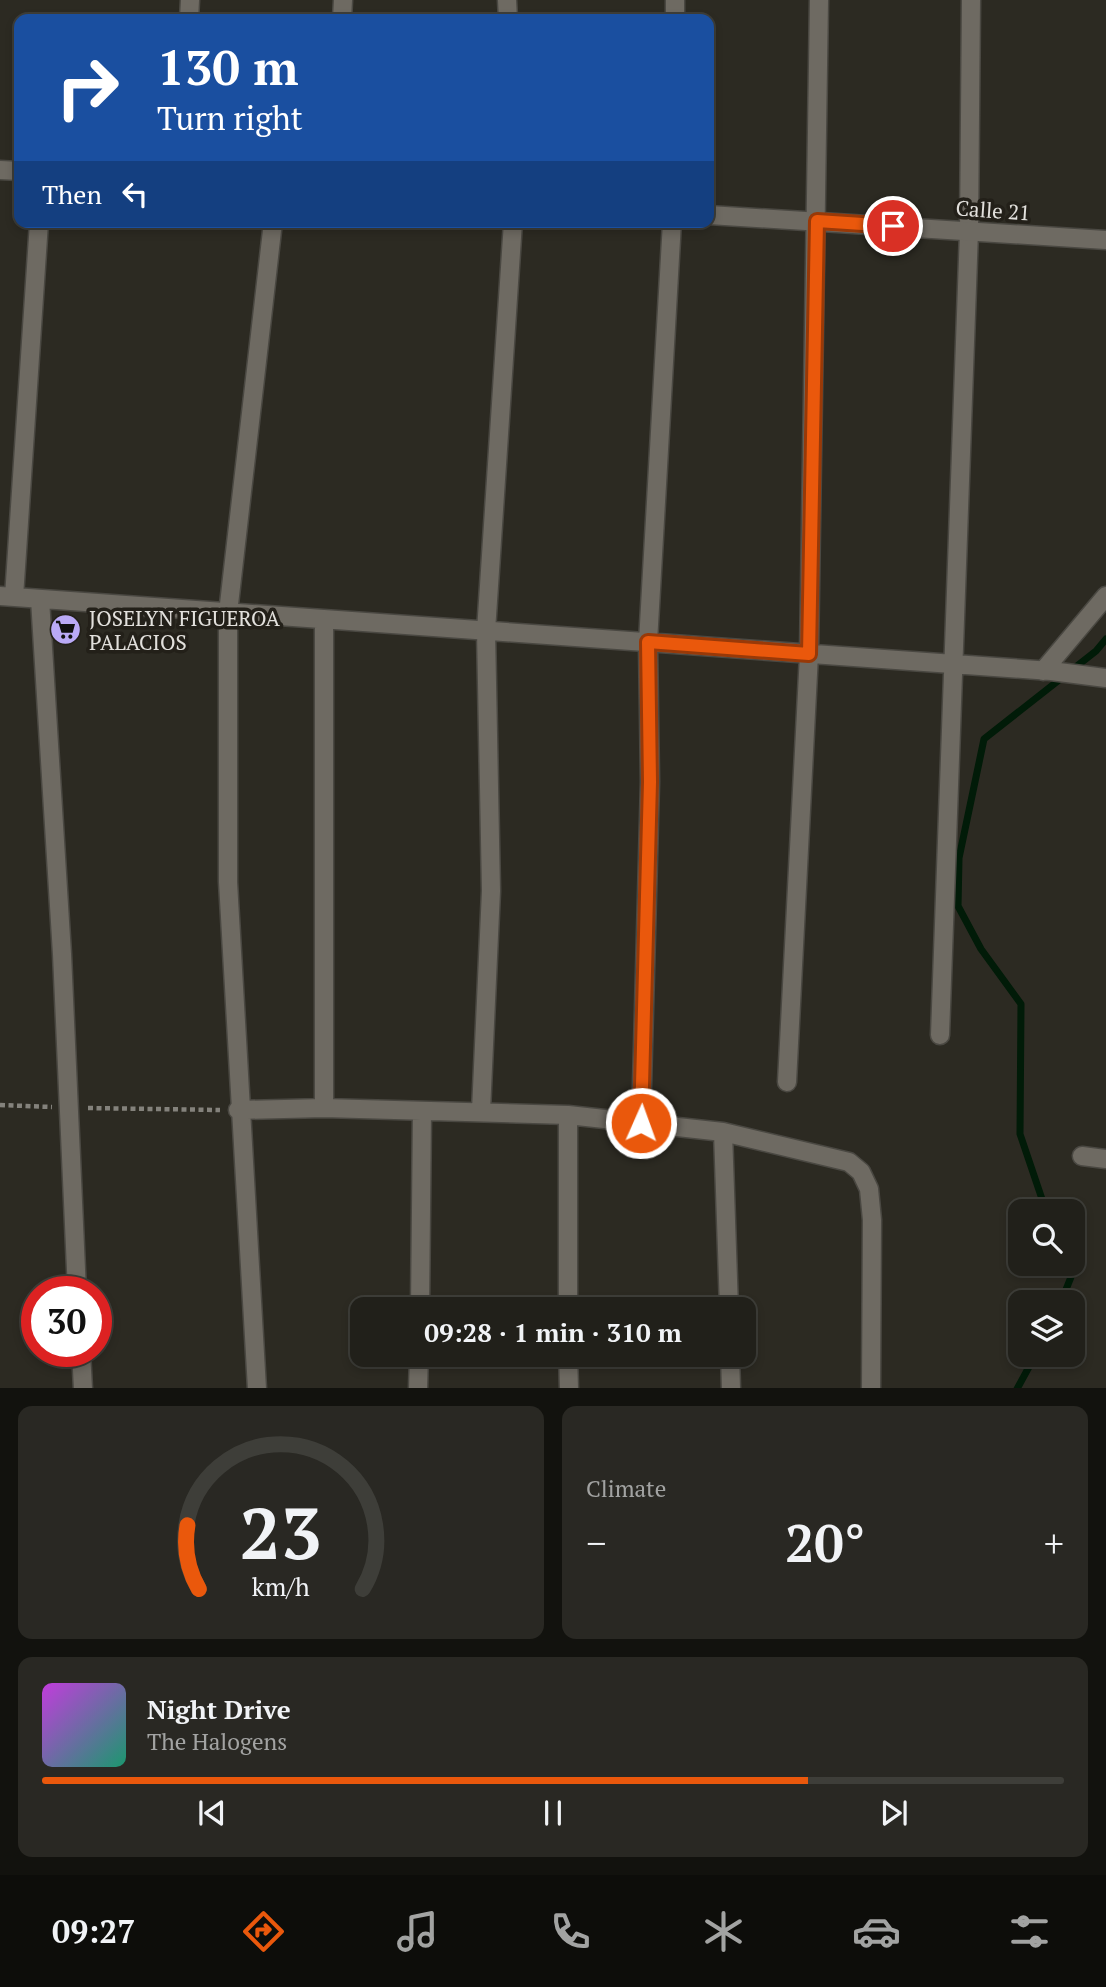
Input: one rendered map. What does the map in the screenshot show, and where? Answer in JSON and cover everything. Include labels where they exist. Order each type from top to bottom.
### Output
[{"type":"street","points":[[787,1082],[809,654],[819,0]]},
{"type":"street","points":[[940,1035],[956,664],[968,231],[971,0]]},
{"type":"street","name":"Calle 21","points":[[714,215],[1106,240]]},
{"type":"street","points":[[38,228],[7,597],[956,664],[1106,678]]},
{"type":"street","points":[[257,1388],[228,882],[228,613],[272,228]]},
{"type":"street","points":[[481,1111],[491,891],[486,631],[513,228]]},
{"type":"street","points":[[641,1123],[650,782],[648,642],[672,228]]},
{"type":"street","points":[[1047,671],[1106,596]]},
{"type":"street","points":[[40,599],[62,954],[76,1276]]},
{"type":"street","points":[[324,619],[324,1108]]},
{"type":"street","points":[[239,1110],[324,1108],[568,1115],[723,1132],[849,1163],[861,1172],[869,1189],[872,1220],[871,1388]]},
{"type":"street","points":[[419,1297],[422,1111]]},
{"type":"street","points":[[568,1115],[568,1297]]},
{"type":"street","points":[[723,1132],[729,1297]]},
{"type":"street","points":[[1083,1156],[1106,1158]]},
{"type":"street","points":[[81,1367],[83,1388]]},
{"type":"street","points":[[418,1388],[419,1367]]},
{"type":"street","points":[[569,1367],[569,1388]]},
{"type":"street","points":[[730,1367],[731,1388]]},
{"type":"path","points":[[0,1105],[239,1110]]},
{"type":"waterway","points":[[1042,1199],[1020,1134],[1021,1004],[981,949],[958,906],[959,858],[984,739],[1096,651],[1106,639]]},
{"type":"waterway","points":[[1066,1290],[1071,1276]]},
{"type":"waterway","points":[[1018,1388],[1029,1367]]},
{"type":"place","name":"JOSELYN FIGUEROA PALACIOS","points":[[66,630]]},
{"type":"route","points":[[641,1123],[650,782],[648,642],[809,654],[817,221],[893,226]]}]
